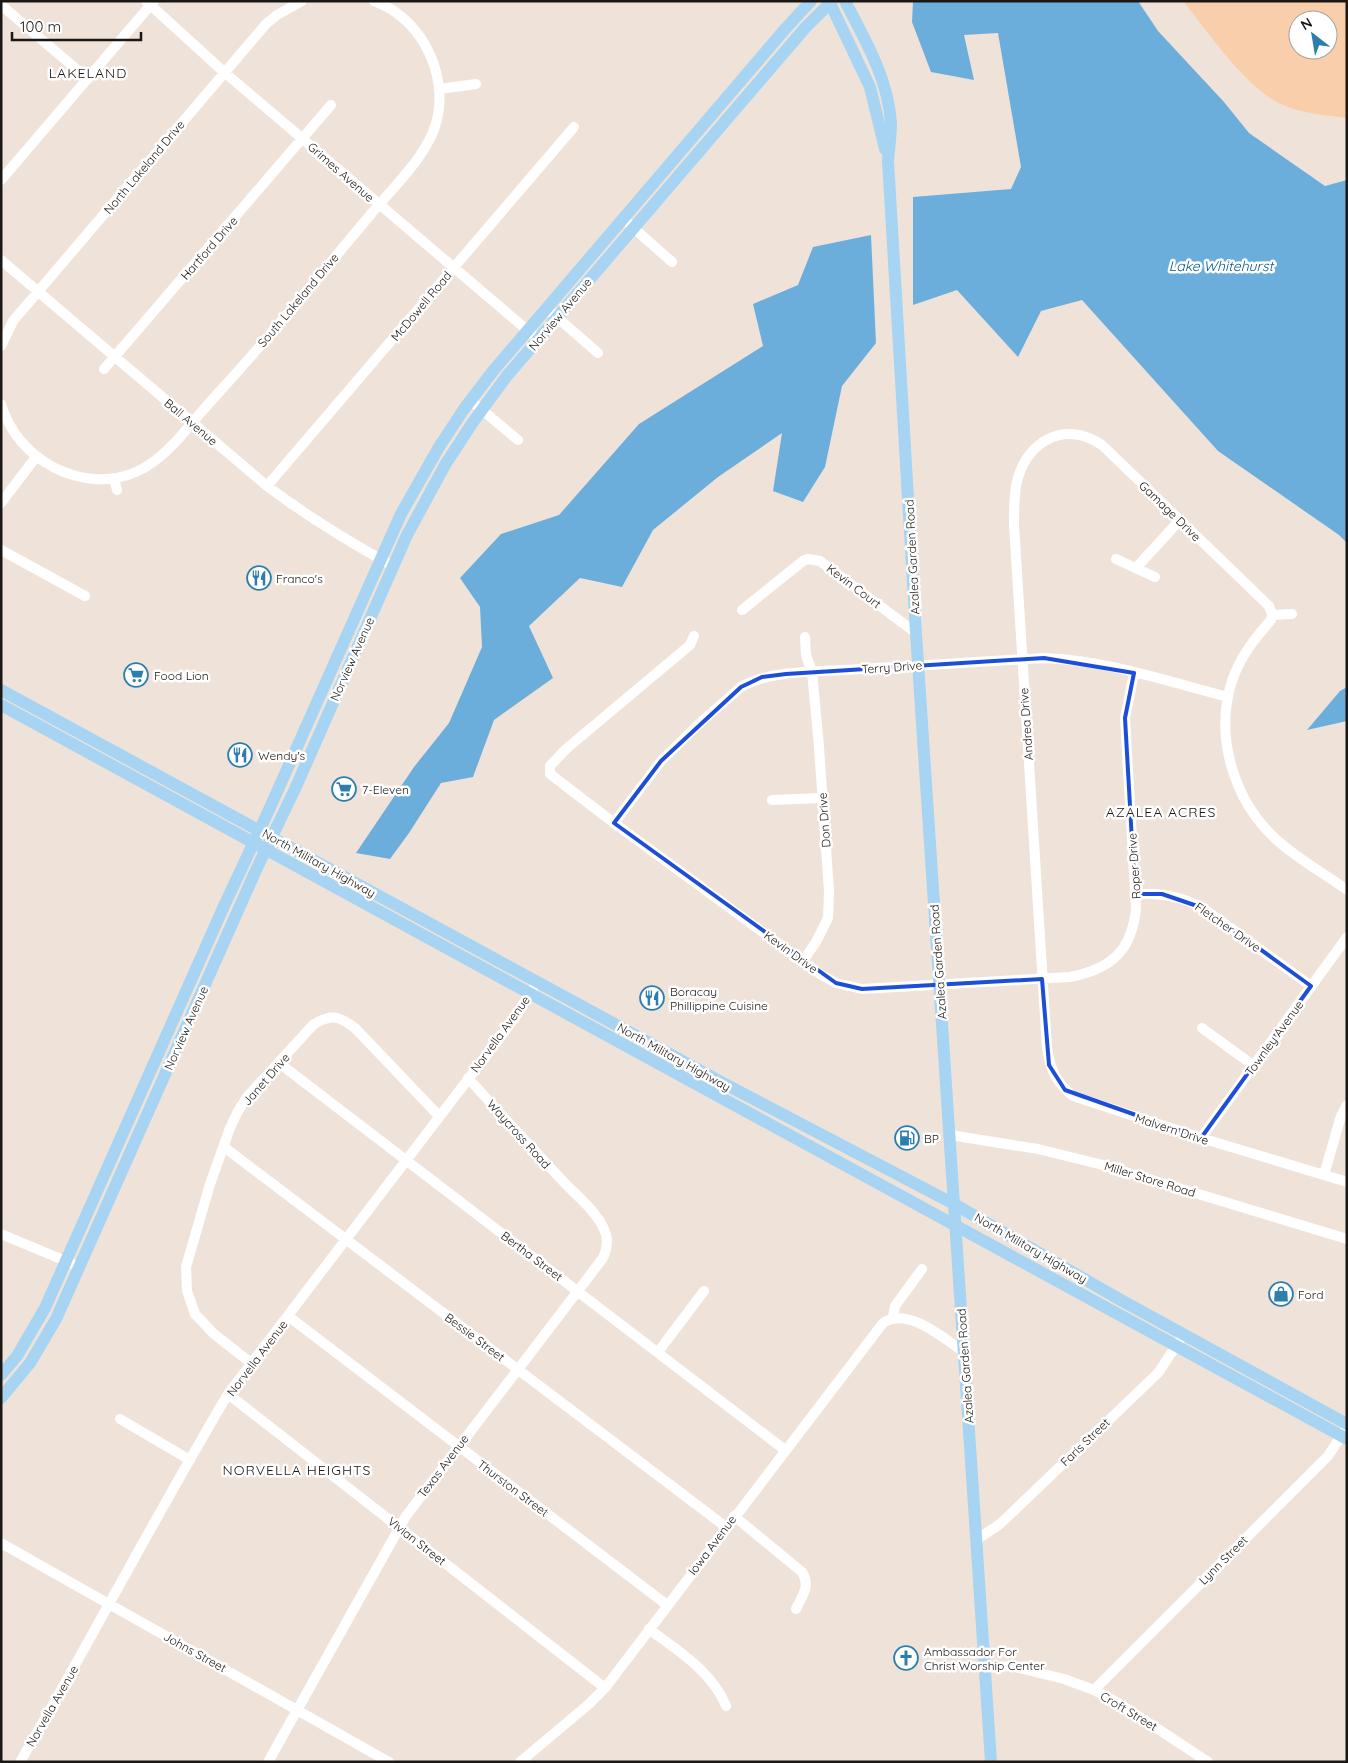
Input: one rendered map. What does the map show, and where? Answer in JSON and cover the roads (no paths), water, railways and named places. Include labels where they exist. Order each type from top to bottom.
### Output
[{"type":"main road","name":"Norview Avenue","points":[[1,1375],[17,1356],[32,1331],[66,1261],[253,842],[416,486],[470,400],[527,330],[811,1]]},
{"type":"main road","name":"Azalea Garden Road","points":[[845,1],[875,59],[884,85],[891,125],[888,161],[918,666],[991,1762]]},
{"type":"main road","name":"Norview Avenue","points":[[1,1398],[45,1340],[81,1267],[393,566],[445,465],[482,410],[557,317],[805,28],[830,2]]},
{"type":"main road","name":"Azalea Garden Road","points":[[830,2],[870,87],[888,161]]},
{"type":"main road","name":"North Military Highway","points":[[1,690],[731,1088],[954,1204],[1119,1299],[1180,1340]]},
{"type":"main road","name":"North Military Highway","points":[[1,705],[956,1225],[1180,1340],[1346,1431]]},
{"type":"street","name":"North Lakeland Drive","points":[[1,346],[13,321],[224,72],[266,24],[277,15],[302,1]]},
{"type":"street","name":"Grimes Avenue","points":[[150,2],[224,72],[538,340]]},
{"type":"street","points":[[1,180],[150,2]]},
{"type":"street","name":"South Lakeland Drive","points":[[36,457],[55,469],[70,475],[102,480],[136,472],[157,459],[181,436],[246,362],[426,146],[436,122],[439,107],[436,71],[422,40],[402,18],[379,3]]},
{"type":"street","points":[[1,5],[88,78]]},
{"type":"street","points":[[439,89],[476,84]]},
{"type":"street","name":"Hartford Drive","points":[[104,369],[331,105]]},
{"type":"street","name":"McDowell Road","points":[[267,486],[574,127]]},
{"type":"street","points":[[623,219],[672,262]]},
{"type":"street","name":"Ball Avenue","points":[[1,260],[267,486],[300,511],[393,566]]},
{"type":"street","points":[[546,308],[598,353]]},
{"type":"street","points":[[470,400],[518,440]]},
{"type":"street","points":[[1,404],[8,423],[19,440],[36,457],[1,503]]},
{"type":"street","name":"Gamage Drive","points":[[1053,436],[1077,434],[1102,445],[1269,606],[1272,615]]},
{"type":"street","name":"Andrea Drive","points":[[1045,1028],[1014,525],[1016,485],[1022,467],[1029,455],[1040,444],[1053,436]]},
{"type":"street","points":[[114,478],[117,490]]},
{"type":"street","points":[[1136,568],[1179,521]]},
{"type":"street","points":[[1,550],[85,596]]},
{"type":"street","name":"Kevin Court","points":[[742,610],[803,561],[814,559],[820,561],[916,633]]},
{"type":"street","points":[[1116,559],[1155,577]]},
{"type":"street","points":[[1292,614],[1272,615],[1271,620],[1255,638],[1239,664],[1232,680],[1228,697],[1226,727],[1228,753],[1238,785],[1253,812],[1278,841],[1347,890]]},
{"type":"street","name":"Kevin Drive","points":[[694,636],[690,644],[566,749],[550,766],[550,774],[614,823],[836,983],[862,989],[1042,979],[1084,974],[1097,970],[1109,962]]},
{"type":"street","name":"Don Drive","points":[[803,961],[825,926],[829,914],[829,891],[812,672],[806,655],[805,637]]},
{"type":"street","name":"Terry Drive","points":[[614,823],[661,761],[741,687],[762,678],[812,672],[1066,658],[1228,697]]},
{"type":"street","name":"Roper Drive","points":[[1109,962],[1122,950],[1133,928],[1136,908],[1125,718],[1134,673]]},
{"type":"street","points":[[772,800],[822,798]]},
{"type":"street","name":"Fletcher Drive","points":[[1135,894],[1162,894],[1184,899],[1203,908],[1311,986]]},
{"type":"street","name":"Townley Avenue","points":[[1201,1138],[1347,937]]},
{"type":"street","name":"Norvella Avenue","points":[[20,1762],[228,1394],[514,1019],[536,982]]},
{"type":"street","name":"Janet Drive","points":[[251,1363],[203,1323],[191,1305],[187,1291],[186,1267],[188,1254],[230,1128],[247,1098],[313,1025],[328,1017],[342,1018],[356,1029],[439,1116]]},
{"type":"street","name":"Malvern Drive","points":[[1045,1028],[1046,1048],[1051,1070],[1059,1084],[1073,1096],[1201,1138],[1347,1182]]},
{"type":"street","points":[[1202,1028],[1254,1066]]},
{"type":"street","name":"Bertha Street","points":[[279,1063],[785,1450]]},
{"type":"street","name":"Waycross Road","points":[[468,1078],[571,1190]]},
{"type":"street","points":[[1324,1175],[1341,1116],[1347,1105]]},
{"type":"street","name":"Miller Store Road","points":[[950,1135],[1038,1150],[1099,1164],[1347,1239]]},
{"type":"street","name":"Bessie Street","points":[[224,1147],[726,1527]]},
{"type":"street","name":"Texas Avenue","points":[[268,1762],[406,1516],[602,1258],[607,1243],[604,1229],[598,1218],[571,1190]]},
{"type":"street","points":[[1,1234],[81,1267]]},
{"type":"street","name":"Iowa Avenue","points":[[520,1762],[605,1688],[734,1516],[883,1323],[893,1317],[895,1306],[922,1269]]},
{"type":"street","points":[[658,1352],[704,1291]]},
{"type":"street","name":"Thurston Street","points":[[288,1316],[667,1606]]},
{"type":"street","points":[[893,1317],[912,1320],[964,1352]]},
{"type":"street","name":"Faris Street","points":[[976,1540],[1000,1524],[1158,1372],[1180,1340]]},
{"type":"street","name":"Vivian Street","points":[[228,1394],[605,1688]]},
{"type":"street","points":[[120,1419],[190,1460]]},
{"type":"street","name":"Lynn Street","points":[[1094,1690],[1328,1456],[1346,1431]]},
{"type":"street","points":[[734,1516],[802,1572],[807,1587],[796,1609]]},
{"type":"street","name":"Johns Street","points":[[1,1543],[389,1762]]},
{"type":"street","points":[[649,1629],[708,1676],[726,1706]]},
{"type":"street","name":"Croft Street","points":[[985,1668],[1011,1666],[1064,1679],[1094,1690],[1128,1709],[1208,1762]]},
{"type":"water","name":"Lake Whitehurst","points":[[913,1],[1138,1],[1158,31],[1224,102],[1249,133],[1325,186],[1347,180],[1347,543],[1339,535],[1218,451],[1082,300],[1041,311],[1018,357],[957,290],[913,305],[913,197],[1011,189],[1021,167],[998,33],[964,35],[974,80],[931,72],[912,22]]},
{"type":"water","points":[[871,235],[876,343],[842,386],[825,467],[803,502],[773,491],[782,433],[718,477],[653,530],[622,587],[580,578],[529,626],[553,678],[494,720],[473,777],[441,783],[390,859],[356,853],[414,767],[449,723],[482,647],[480,607],[460,578],[501,534],[559,515],[639,424],[763,346],[753,304],[798,285],[813,247]]},
{"type":"water","points":[[1347,687],[1347,721],[1307,730],[1340,691]]},
{"type":"place","name":"Franco's","points":[[259,578]]},
{"type":"place","name":"Food Lion","points":[[136,675]]},
{"type":"place","name":"Wendy's","points":[[240,755]]},
{"type":"place","name":"7-Eleven","points":[[344,789]]},
{"type":"place","name":"Boracay Phillippine Cuisine","points":[[652,998]]},
{"type":"place","name":"BP","points":[[907,1138]]},
{"type":"place","name":"Ford","points":[[1281,1294]]},
{"type":"place","name":"Ambassador For Christ Worship Center","points":[[906,1658]]},
{"type":"district","name":"LAKELAND","points":[[88,73]]},
{"type":"district","name":"AZALEA ACRES","points":[[1161,812]]},
{"type":"district","name":"NORVELLA HEIGHTS","points":[[297,1470]]}]
